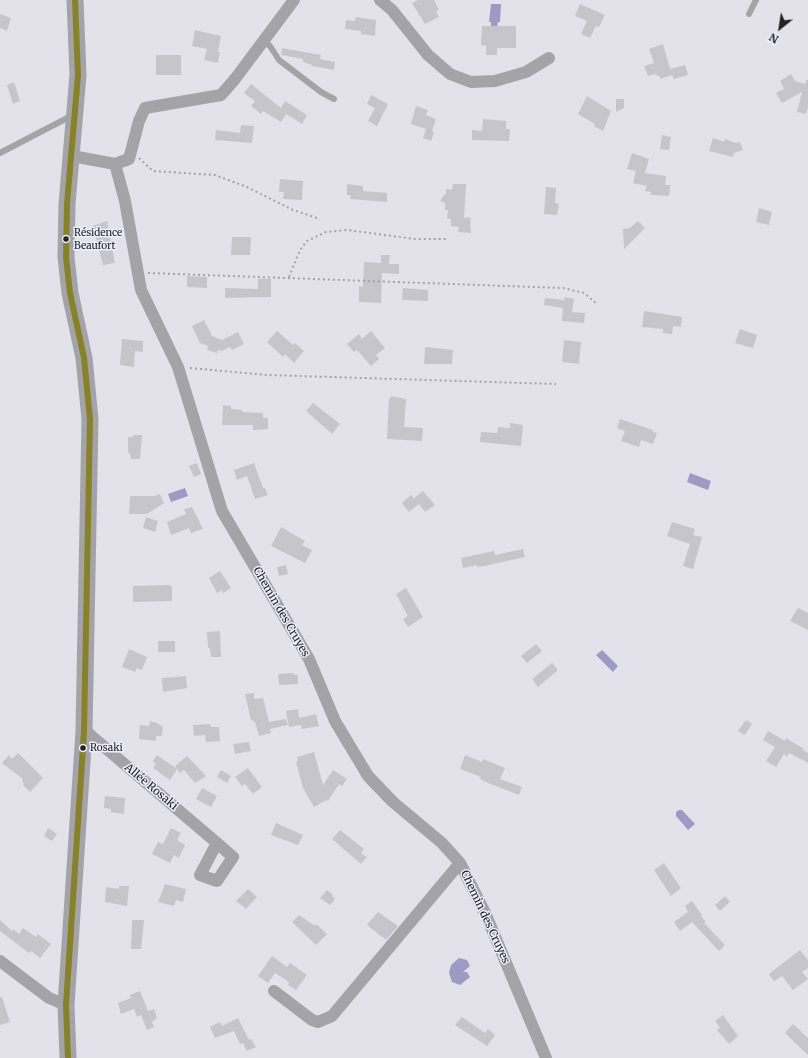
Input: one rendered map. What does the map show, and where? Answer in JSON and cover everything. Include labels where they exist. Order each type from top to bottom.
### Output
[{"type":"main road","points":[[68,1058],[66,1005],[84,731],[90,419],[84,358],[70,293],[66,257],[67,204],[76,114],[78,49],[75,0]]},
{"type":"street","points":[[72,156],[115,164],[128,159],[139,121],[145,108],[221,95],[235,79],[294,0]]},
{"type":"street","points":[[380,0],[392,10],[408,32],[450,74],[471,82],[494,81],[526,72],[549,58]]},
{"type":"street","name":"Chemin des Cruyes","points":[[115,164],[125,201],[141,290],[178,367],[222,511],[309,659],[335,721],[368,776],[393,802],[442,843],[460,863],[486,915],[546,1058]]},
{"type":"street","name":"Allée Rosaki","points":[[84,731],[217,843]]},
{"type":"street","points":[[274,991],[312,1020],[318,1022],[332,1016],[460,863]]},
{"type":"street","points":[[0,960],[49,998],[66,1005]]},
{"type":"lane","points":[[749,14],[756,0]]},
{"type":"lane","points":[[263,41],[270,46],[279,60],[320,92],[334,99]]},
{"type":"lane","points":[[0,153],[76,114]]},
{"type":"path","points":[[131,151],[153,171],[215,175],[247,187],[293,210],[320,219]]},
{"type":"path","points":[[289,277],[300,250],[307,241],[326,232],[347,230],[415,239],[447,239]]},
{"type":"path","points":[[138,272],[563,288],[584,294],[596,303]]},
{"type":"path","points":[[178,367],[267,375],[556,384]]},
{"type":"shaded area","points":[[491,4],[501,4],[500,22],[498,22],[497,27],[491,26],[491,22],[489,22]]},
{"type":"shaded area","points":[[690,473],[711,481],[708,490],[687,482]]},
{"type":"shaded area","points":[[185,488],[188,496],[171,502],[168,494]]},
{"type":"shaded area","points":[[602,650],[618,666],[613,672],[596,655]]},
{"type":"shaded area","points":[[682,810],[695,824],[688,830],[676,816],[676,812]]},
{"type":"shaded area","points":[[459,958],[467,960],[470,966],[463,972],[467,972],[470,977],[460,985],[452,982],[449,973],[451,965]]},
{"type":"building","points":[[418,0],[434,0],[439,10],[436,11],[439,17],[425,24],[412,3]]},
{"type":"building","points":[[580,4],[605,15],[599,27],[596,26],[590,38],[581,34],[587,21],[575,16]]},
{"type":"building","points":[[0,14],[11,18],[7,31],[0,28]]},
{"type":"building","points":[[356,17],[376,20],[375,36],[361,34],[361,31],[345,29],[346,20],[355,21]]},
{"type":"building","points":[[482,26],[516,26],[516,48],[497,48],[497,55],[486,55],[486,46],[481,45]]},
{"type":"building","points":[[195,30],[221,36],[218,52],[220,52],[218,63],[204,60],[207,49],[192,46]]},
{"type":"building","points":[[663,44],[670,69],[685,65],[688,75],[674,79],[672,75],[660,79],[660,76],[657,76],[656,74],[648,76],[644,66],[654,63],[649,49]]},
{"type":"building","points":[[282,48],[321,55],[320,59],[335,62],[334,70],[312,66],[303,62],[303,59],[281,55]]},
{"type":"building","points":[[156,55],[181,55],[181,75],[156,75]]},
{"type":"building","points":[[791,74],[795,81],[805,84],[806,80],[808,80],[808,107],[806,114],[797,112],[802,92],[782,103],[776,93],[784,89],[780,81]]},
{"type":"building","points":[[14,82],[20,101],[13,104],[7,85]]},
{"type":"building","points":[[251,84],[281,108],[285,101],[307,115],[302,124],[286,114],[281,122],[263,111],[261,114],[251,106],[255,101],[244,93]]},
{"type":"building","points":[[371,95],[388,104],[377,126],[368,121],[375,108],[367,104]]},
{"type":"building","points":[[587,96],[611,111],[603,131],[594,126],[595,124],[578,114]]},
{"type":"building","points":[[616,99],[624,99],[624,108],[616,112]]},
{"type":"building","points":[[416,106],[428,110],[426,115],[436,119],[432,131],[434,132],[431,141],[423,138],[426,129],[411,124]]},
{"type":"building","points":[[483,119],[506,121],[506,129],[510,129],[509,141],[472,140],[472,130],[482,131]]},
{"type":"building","points":[[241,125],[254,126],[252,143],[215,140],[216,130],[240,133]]},
{"type":"building","points":[[662,135],[671,137],[669,150],[660,149]]},
{"type":"building","points":[[713,138],[724,142],[725,139],[736,143],[740,142],[743,150],[734,153],[733,157],[709,151]]},
{"type":"building","points":[[632,153],[649,159],[645,173],[666,176],[665,185],[670,185],[669,196],[651,195],[651,192],[645,191],[647,186],[633,183],[636,171],[627,169]]},
{"type":"building","points":[[280,179],[303,181],[302,200],[283,199],[284,192],[279,192]]},
{"type":"building","points":[[347,184],[363,186],[363,191],[387,193],[387,202],[350,199],[351,195],[347,195]]},
{"type":"building","points":[[453,184],[466,184],[464,218],[470,217],[471,233],[458,232],[459,227],[451,226],[451,219],[447,219],[448,210],[445,210],[445,203],[440,201],[446,193],[446,189],[452,190]]},
{"type":"building","points":[[546,187],[556,188],[555,203],[559,204],[557,215],[544,214]]},
{"type":"building","points":[[759,208],[772,212],[769,225],[756,222]]},
{"type":"building","points":[[107,221],[115,263],[103,265],[93,226]]},
{"type":"building","points":[[638,221],[645,228],[624,249],[623,229],[630,228]]},
{"type":"building","points":[[232,237],[251,237],[250,255],[231,255]]},
{"type":"building","points":[[381,255],[390,255],[389,264],[399,264],[399,274],[382,273],[381,303],[359,302],[359,286],[363,287],[364,262],[381,263]]},
{"type":"building","points":[[187,276],[207,277],[207,288],[187,287]]},
{"type":"building","points":[[258,279],[271,279],[271,297],[225,298],[225,288],[258,289]]},
{"type":"building","points":[[403,288],[428,290],[428,301],[402,300]]},
{"type":"building","points":[[565,297],[574,299],[572,312],[585,313],[584,323],[562,321],[563,308],[544,305],[545,298],[564,300]]},
{"type":"building","points":[[644,311],[682,317],[681,327],[673,326],[672,334],[663,333],[663,329],[642,327]]},
{"type":"building","points":[[204,320],[212,336],[222,340],[238,332],[244,344],[232,350],[230,347],[222,351],[218,350],[217,353],[207,350],[208,346],[200,343],[192,326]]},
{"type":"building","points":[[740,329],[757,335],[753,348],[735,343]]},
{"type":"building","points":[[277,331],[293,345],[295,343],[304,351],[294,363],[285,354],[283,357],[267,342]]},
{"type":"building","points":[[371,331],[385,348],[376,355],[379,359],[371,366],[357,350],[354,352],[347,344],[359,334],[362,339]]},
{"type":"building","points":[[122,339],[143,341],[143,352],[135,351],[134,367],[120,365]]},
{"type":"building","points":[[564,340],[581,342],[579,364],[562,362]]},
{"type":"building","points":[[425,347],[453,350],[452,364],[424,364]]},
{"type":"building","points":[[391,396],[406,399],[404,427],[423,428],[422,441],[387,439],[389,398],[391,398]]},
{"type":"building","points":[[313,403],[340,424],[332,434],[306,411]]},
{"type":"building","points":[[223,405],[231,406],[231,409],[242,410],[242,412],[263,413],[263,418],[268,418],[268,429],[253,430],[253,425],[222,425]]},
{"type":"building","points":[[620,419],[653,430],[653,432],[657,433],[653,444],[641,440],[639,447],[621,441],[625,431],[617,428]]},
{"type":"building","points":[[510,423],[523,425],[521,446],[480,442],[481,432],[497,433],[498,427],[510,428]]},
{"type":"building","points":[[133,435],[142,435],[140,459],[131,459],[130,453],[128,453],[128,437],[133,437]]},
{"type":"building","points":[[197,463],[201,474],[194,477],[189,466]]},
{"type":"building","points":[[254,463],[263,488],[265,488],[268,495],[255,499],[247,476],[237,480],[234,470]]},
{"type":"building","points":[[423,491],[435,505],[425,512],[419,504],[409,512],[402,503],[411,495],[415,500],[414,498]]},
{"type":"building","points":[[160,494],[164,503],[147,514],[129,514],[130,496],[155,496]]},
{"type":"building","points":[[192,507],[203,529],[191,533],[189,528],[171,535],[167,522],[186,514],[184,509]]},
{"type":"building","points":[[146,517],[158,521],[155,532],[143,528]]},
{"type":"building","points":[[672,522],[695,529],[693,535],[702,537],[693,569],[683,566],[690,544],[667,536]]},
{"type":"building","points":[[281,527],[305,541],[302,545],[312,550],[305,563],[271,546]]},
{"type":"building","points":[[523,549],[525,557],[484,566],[477,567],[477,565],[463,568],[461,558],[494,551],[495,555]]},
{"type":"building","points":[[286,565],[288,574],[279,576],[277,567]]},
{"type":"building","points":[[220,571],[231,588],[223,593],[222,590],[217,593],[209,578]]},
{"type":"building","points":[[170,585],[172,588],[172,601],[133,602],[133,586]]},
{"type":"building","points":[[406,588],[423,617],[408,627],[403,619],[408,616],[396,594]]},
{"type":"building","points":[[798,608],[808,613],[808,630],[790,621]]},
{"type":"building","points":[[220,631],[221,657],[211,657],[210,648],[208,648],[207,632]]},
{"type":"building","points":[[158,641],[175,641],[175,652],[158,652]]},
{"type":"building","points":[[536,644],[542,651],[527,663],[521,656]]},
{"type":"building","points":[[129,649],[147,657],[142,670],[137,668],[135,672],[122,667]]},
{"type":"building","points":[[552,663],[558,670],[538,687],[532,679]]},
{"type":"building","points":[[294,673],[294,675],[298,675],[298,684],[279,685],[278,674]]},
{"type":"building","points":[[186,676],[187,688],[163,692],[162,678]]},
{"type":"building","points":[[254,693],[254,699],[263,698],[269,722],[286,719],[288,725],[270,729],[271,733],[259,736],[255,722],[251,720],[245,694]]},
{"type":"building","points":[[298,709],[299,718],[316,714],[319,726],[302,729],[301,725],[289,727],[286,711]]},
{"type":"building","points":[[746,720],[752,724],[745,735],[738,731]]},
{"type":"building","points":[[150,721],[163,727],[162,736],[156,736],[156,741],[139,739],[140,725],[149,726]]},
{"type":"building","points":[[210,724],[211,727],[219,727],[220,741],[206,742],[205,735],[194,736],[193,725]]},
{"type":"building","points":[[768,731],[785,741],[786,738],[804,749],[803,750],[808,753],[808,763],[789,753],[787,757],[784,754],[776,767],[766,761],[775,747],[763,740]]},
{"type":"building","points":[[249,742],[251,751],[235,754],[233,744]]},
{"type":"building","points":[[314,752],[323,785],[333,770],[347,779],[342,786],[339,784],[328,801],[326,800],[314,807],[303,788],[296,762],[298,761],[297,757]]},
{"type":"building","points":[[18,753],[43,778],[30,792],[23,785],[23,779],[2,763],[9,755],[12,759]]},
{"type":"building","points":[[157,755],[177,769],[170,780],[153,768],[156,764],[153,761]]},
{"type":"building","points":[[465,755],[482,762],[483,759],[505,768],[500,779],[522,787],[519,795],[488,783],[480,779],[481,777],[460,769]]},
{"type":"building","points":[[187,756],[206,776],[195,783],[184,770],[180,773],[175,766]]},
{"type":"building","points":[[248,768],[262,787],[253,794],[245,784],[242,786],[235,777]]},
{"type":"building","points":[[221,770],[231,776],[227,783],[217,777]]},
{"type":"building","points":[[202,788],[217,796],[211,807],[196,799]]},
{"type":"building","points":[[105,796],[125,798],[124,814],[111,812],[111,809],[104,808]]},
{"type":"building","points":[[276,823],[303,835],[298,845],[271,835]]},
{"type":"building","points":[[48,828],[57,834],[52,841],[44,836]]},
{"type":"building","points":[[171,828],[181,833],[177,840],[185,845],[179,858],[174,855],[170,863],[152,854],[158,842],[163,844]]},
{"type":"building","points":[[340,830],[364,849],[361,853],[367,857],[361,864],[332,839]]},
{"type":"building","points":[[664,863],[681,888],[671,896],[654,870]]},
{"type":"building","points":[[165,884],[186,889],[183,902],[176,900],[174,906],[158,902]]},
{"type":"building","points":[[119,886],[129,886],[127,906],[105,902],[106,887],[119,889]]},
{"type":"building","points":[[248,889],[257,897],[246,909],[236,901]]},
{"type":"building","points":[[327,890],[335,899],[330,905],[320,898]]},
{"type":"building","points":[[725,896],[730,902],[720,911],[715,905]]},
{"type":"building","points":[[692,901],[706,922],[704,923],[725,945],[719,951],[692,922],[680,931],[674,922],[688,912],[685,906]]},
{"type":"building","points":[[378,912],[398,926],[386,940],[367,925]]},
{"type":"building","points":[[299,915],[315,926],[316,924],[327,934],[316,945],[292,922]]},
{"type":"building","points":[[0,920],[12,931],[13,929],[19,934],[23,928],[36,937],[38,934],[51,944],[40,958],[31,951],[29,953],[0,931]]},
{"type":"building","points":[[132,920],[144,920],[141,949],[131,949]]},
{"type":"building","points":[[800,950],[808,960],[808,968],[802,972],[808,979],[793,990],[782,976],[774,981],[769,974]]},
{"type":"building","points":[[272,956],[287,967],[290,963],[307,975],[296,990],[288,985],[289,982],[275,973],[268,983],[258,976]]},
{"type":"building","points":[[140,991],[148,1011],[154,1009],[157,1018],[152,1022],[154,1027],[147,1030],[141,1015],[137,1017],[134,1009],[121,1014],[118,1003],[131,998],[130,995]]},
{"type":"building","points":[[0,997],[2,997],[10,1022],[0,1025]]},
{"type":"building","points":[[723,1015],[738,1036],[729,1044],[717,1030],[720,1028],[715,1021]]},
{"type":"building","points":[[462,1017],[485,1033],[488,1029],[495,1035],[487,1046],[455,1025]]},
{"type":"building","points":[[238,1018],[249,1040],[251,1039],[256,1047],[247,1051],[243,1043],[240,1044],[234,1031],[215,1038],[210,1027],[220,1022],[222,1026]]},
{"type":"building","points":[[793,1024],[808,1038],[808,1055],[785,1033]]},
{"type":"transit line","points":[[68,1058],[66,1005],[84,731],[90,419],[84,358],[70,293],[66,257],[67,204],[78,75],[75,0]]},
{"type":"place","name":"Résidence Beaufort","points":[[66,239]]},
{"type":"place","name":"Rosaki","points":[[83,748]]}]
